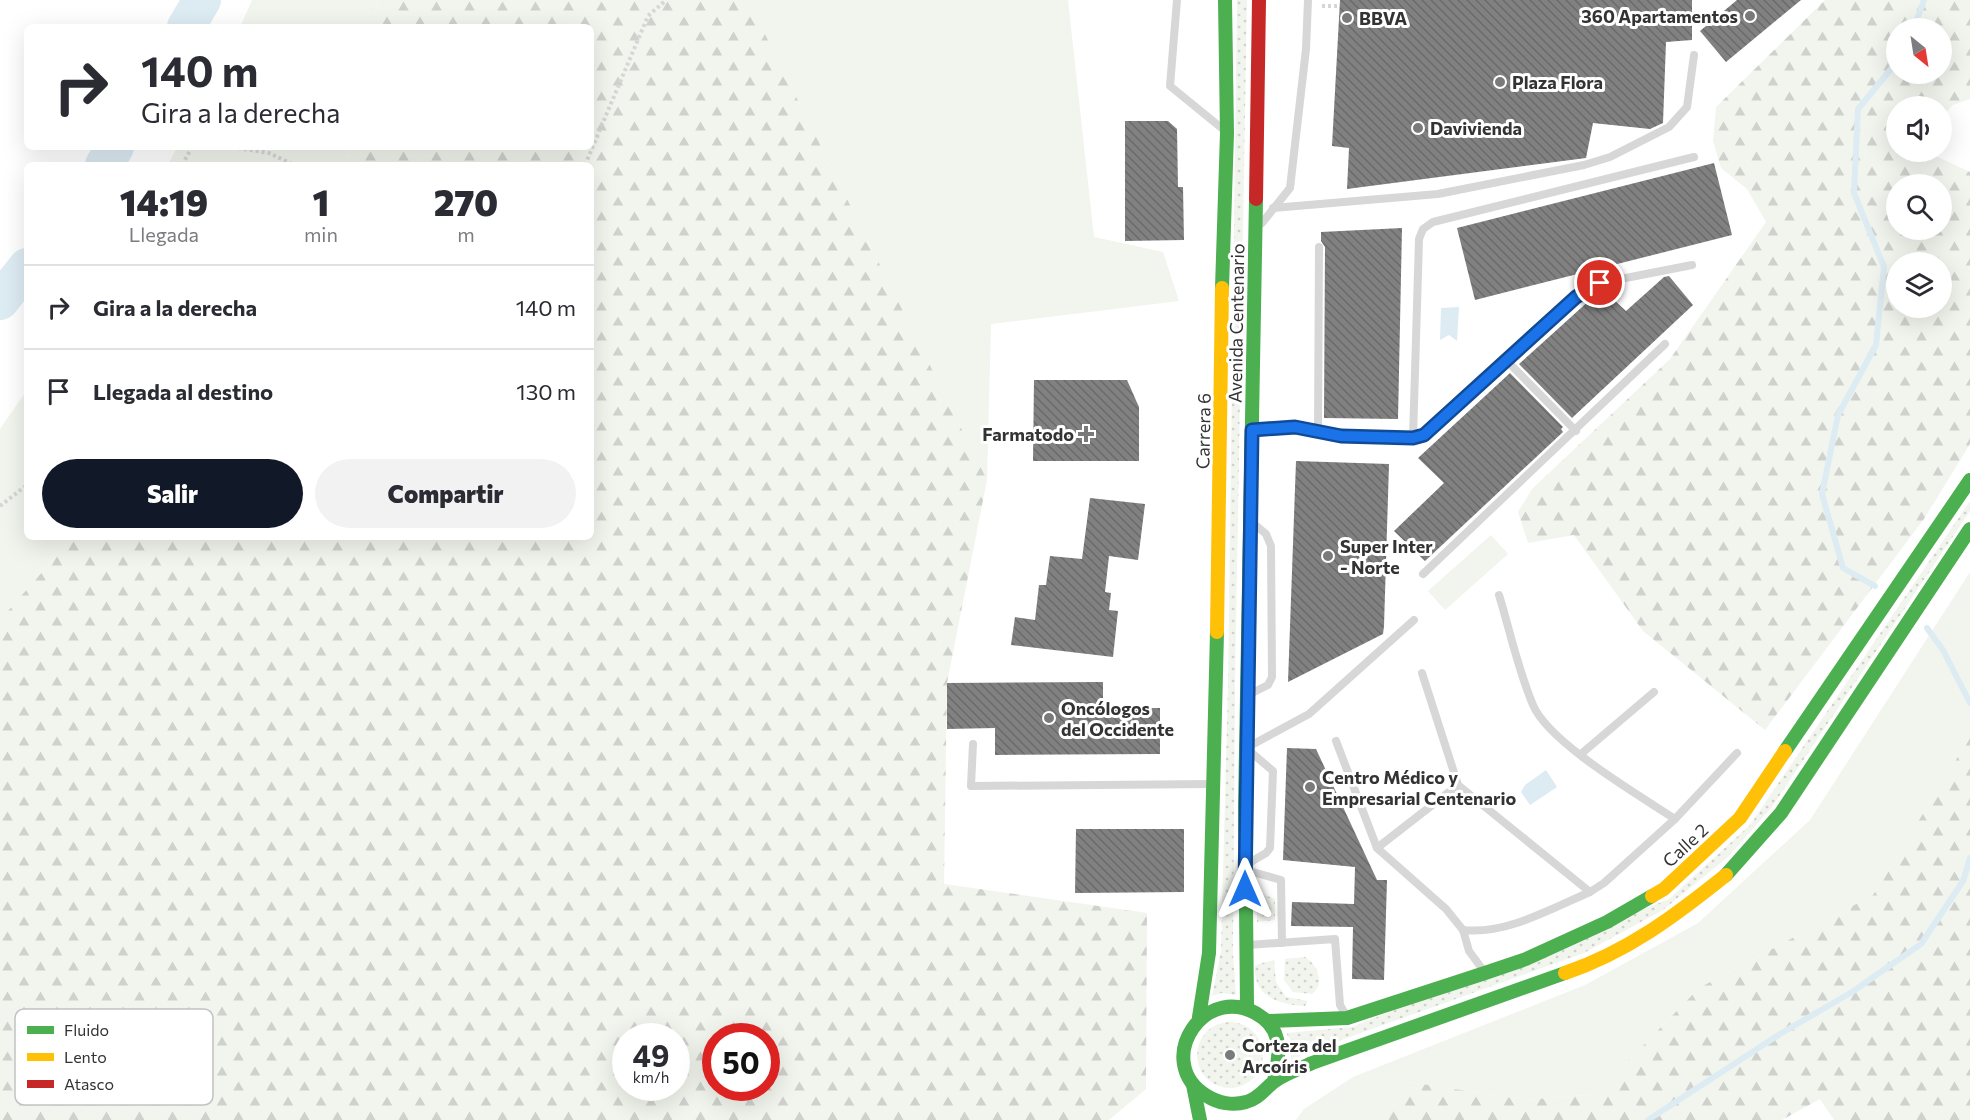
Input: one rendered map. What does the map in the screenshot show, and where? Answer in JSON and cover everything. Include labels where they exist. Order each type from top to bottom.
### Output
[{"type":"main road","name":"Carrera 6","points":[[1199,1017],[1209,953],[1213,862],[1212,784],[1222,358],[1222,209],[1227,133],[1225,0]]},
{"type":"main road","name":"Avenida Centenario","points":[[1247,1006],[1244,946],[1246,748],[1259,0]]},
{"type":"main road","name":"Calle 2","points":[[1269,1021],[1347,1018],[1485,973],[1526,959],[1607,922],[1664,889],[1740,818],[1970,480]]},
{"type":"main road","points":[[1193,1085],[1205,1096],[1219,1103],[1236,1104],[1252,1101],[1274,1081],[1312,1063],[1600,961],[1639,940],[1681,911],[1733,869],[1780,813],[1970,529]]},
{"type":"main road","points":[[1200,1120],[1193,1085],[1186,1072],[1183,1057],[1185,1042],[1199,1017],[1223,1007],[1247,1006],[1269,1021],[1278,1036],[1281,1052],[1280,1069],[1274,1081]]},
{"type":"main road","points":[[1248,1120],[1252,1101]]},
{"type":"lane","points":[[1177,0],[1170,86],[1227,133]]},
{"type":"lane","points":[[1256,230],[1290,188],[1306,49],[1308,0]]},
{"type":"lane","points":[[1273,208],[1438,194],[1584,165],[1610,157],[1669,127],[1687,107],[1694,55]]},
{"type":"lane","points":[[1413,438],[1419,239],[1423,229],[1433,222],[1694,157]]},
{"type":"lane","points":[[1318,432],[1319,247]]},
{"type":"lane","points":[[1252,430],[1295,427],[1341,436],[1413,438],[1435,428],[1576,297],[1600,283],[1692,265]]},
{"type":"lane","points":[[1423,574],[1665,344]]},
{"type":"lane","points":[[1506,360],[1576,431]]},
{"type":"lane","points":[[1247,695],[1268,685],[1272,677],[1271,546],[1266,534],[1250,521]]},
{"type":"lane","points":[[1499,595],[1533,706],[1545,723],[1581,754],[1675,819]]},
{"type":"lane","points":[[1246,867],[1270,848],[1273,771],[1246,748],[1309,714],[1414,620]]},
{"type":"lane","points":[[1422,673],[1458,785],[1590,892]]},
{"type":"lane","points":[[1581,754],[1654,692]]},
{"type":"lane","points":[[1336,741],[1377,848],[1446,909],[1463,930],[1469,951],[1485,973]]},
{"type":"lane","points":[[973,744],[971,786],[1212,784]]},
{"type":"lane","points":[[1463,930],[1483,933],[1506,926],[1590,892],[1604,883],[1675,819],[1737,753]]},
{"type":"lane","points":[[1377,848],[1458,785]]},
{"type":"lane","points":[[1246,867],[1281,880],[1282,943]]},
{"type":"lane","points":[[1244,946],[1335,939],[1340,1005],[1347,1018]]},
{"type":"path","points":[[594,144],[648,16],[666,0]]},
{"type":"path","points":[[250,150],[268,153],[288,162]]},
{"type":"path","points":[[0,506],[24,487]]},
{"type":"green space","points":[[252,0],[378,0],[374,24],[241,24]]},
{"type":"green space","points":[[378,0],[748,0],[987,480],[947,683],[944,884],[1147,913],[1146,1089],[1109,1120],[0,1120],[0,620],[70,540],[594,540],[594,162],[348,162],[350,150],[594,150],[594,24],[374,24]]},
{"type":"green space","points":[[748,0],[1068,0],[1094,237],[1163,252],[1179,301],[991,324],[987,480]]},
{"type":"green space","points":[[1237,0],[1247,0],[1235,684],[1233,953],[1236,995],[1221,993],[1212,996],[1221,951],[1228,686]]},
{"type":"green space","points":[[1825,0],[1970,0],[1970,99],[1952,106],[1952,96],[1886,96],[1886,162],[1948,162],[1970,172],[1970,444],[1924,519],[1765,730],[1643,631],[1574,535],[1528,543],[1518,512],[1532,489],[1670,359],[1766,222],[1747,189],[1721,168],[1713,141],[1716,107]]},
{"type":"green space","points":[[176,150],[350,150],[348,162],[170,162]]},
{"type":"green space","points":[[24,394],[24,540],[70,540],[0,620],[0,429]]},
{"type":"green space","points":[[1970,501],[1970,511],[1772,807],[1728,857],[1663,910],[1584,953],[1305,1053],[1291,1061],[1290,1039],[1286,1033],[1352,1027],[1669,899],[1750,825]]},
{"type":"green space","points":[[1491,535],[1508,554],[1445,610],[1428,591]]},
{"type":"green space","points":[[1970,572],[1970,737],[1873,895],[1699,988],[1596,1094],[1526,1100],[1409,1082],[1384,1120],[1296,1120],[1304,1109],[1353,1077],[1585,985],[1698,923],[1810,820]]},
{"type":"green space","points":[[1970,737],[1970,1120],[1834,1120],[1820,1099],[1782,1120],[1384,1120],[1409,1082],[1526,1100],[1596,1094],[1699,988],[1873,895]]},
{"type":"green space","points":[[1262,894],[1275,899],[1275,920],[1257,922],[1257,896]]},
{"type":"green space","points":[[1305,957],[1310,960],[1319,980],[1312,994],[1293,992],[1284,980],[1285,959]]},
{"type":"green space","points":[[1274,960],[1276,982],[1286,997],[1308,1001],[1305,1006],[1277,1001],[1269,997],[1258,984],[1255,965]]},
{"type":"green space","points":[[1224,1022],[1236,1022],[1248,1027],[1258,1037],[1263,1055],[1261,1068],[1248,1083],[1236,1088],[1224,1088],[1212,1083],[1202,1073],[1197,1061],[1197,1049],[1202,1037],[1212,1027]]},
{"type":"shaded area","points":[[1459,307],[1457,341],[1449,335],[1440,340],[1441,308]]},
{"type":"shaded area","points":[[1546,770],[1557,787],[1530,805],[1521,792],[1525,785]]},
{"type":"building","name":"Plaza Flora","points":[[1340,0],[1692,0],[1692,40],[1666,42],[1663,123],[1650,129],[1593,123],[1586,158],[1347,189],[1349,148],[1332,146]]},
{"type":"building","name":"360 Apartamentos","points":[[1737,0],[1801,0],[1726,62],[1700,31]]},
{"type":"building","points":[[1125,121],[1168,121],[1177,129],[1178,187],[1183,187],[1184,240],[1125,241]]},
{"type":"building","points":[[1714,163],[1732,235],[1475,300],[1457,228]]},
{"type":"building","points":[[1402,228],[1398,419],[1324,418],[1325,247],[1321,241],[1321,232]]},
{"type":"building","points":[[1669,276],[1693,305],[1572,418],[1519,364],[1602,289],[1626,311],[1664,277]]},
{"type":"building","points":[[1510,373],[1563,427],[1561,429],[1563,432],[1425,561],[1394,531],[1444,483],[1418,458]]},
{"type":"building","name":"Farmatodo","points":[[1034,380],[1127,380],[1139,407],[1139,461],[1033,461]]},
{"type":"building","points":[[1296,461],[1389,464],[1384,626],[1383,634],[1288,682]]},
{"type":"building","points":[[1090,498],[1145,504],[1138,560],[1109,556],[1105,592],[1111,593],[1109,610],[1118,611],[1113,657],[1011,645],[1015,617],[1035,620],[1039,585],[1046,585],[1050,556],[1082,559]]},
{"type":"building","name":"Oncólogos del Occidente","points":[[1103,682],[1103,708],[1160,708],[1160,754],[995,755],[995,728],[947,729],[947,683]]},
{"type":"building","points":[[1287,748],[1316,749],[1377,880],[1387,880],[1384,980],[1352,979],[1353,927],[1291,926],[1292,902],[1354,904],[1355,867],[1283,860]]},
{"type":"building","points":[[1076,829],[1184,829],[1184,892],[1075,893]]},
{"type":"waterway","points":[[188,24],[202,0]]},
{"type":"waterway","points":[[1918,18],[1924,0]]},
{"type":"waterway","points":[[1875,586],[1843,568],[1822,494],[1838,415],[1876,345],[1884,267],[1854,193],[1858,109],[1886,75]]},
{"type":"waterway","points":[[106,162],[113,150]]},
{"type":"waterway","points":[[0,301],[24,271]]},
{"type":"waterway","points":[[1927,628],[1943,650],[1970,703]]},
{"type":"waterway","points":[[1648,1120],[1780,1034],[1852,992],[1921,944],[1963,881],[1970,858]]},
{"type":"traffic: fast","points":[[1222,288],[1227,133],[1225,0]]},
{"type":"traffic: fast","points":[[1247,1006],[1245,805],[1256,199]]},
{"type":"traffic: fast","points":[[1785,751],[1970,480]]},
{"type":"traffic: fast","points":[[1726,875],[1781,813],[1970,529]]},
{"type":"traffic: fast","points":[[1199,1017],[1209,953],[1217,632]]},
{"type":"traffic: fast","points":[[1269,1021],[1347,1018],[1485,973],[1526,959],[1607,922],[1652,896]]},
{"type":"traffic: fast","points":[[1274,1081],[1278,1056],[1277,1039],[1270,1024],[1263,1018],[1242,1008],[1223,1008],[1206,1015],[1193,1028],[1185,1045],[1184,1064],[1191,1081],[1207,1096],[1216,1100],[1231,1104],[1241,1103],[1251,1101],[1279,1078],[1312,1063],[1565,973]]},
{"type":"traffic: fast","points":[[1193,1085],[1200,1120]]},
{"type":"traffic: slow","points":[[1217,632],[1222,288]]},
{"type":"traffic: slow","points":[[1652,896],[1664,889],[1740,818],[1785,751]]},
{"type":"traffic: slow","points":[[1565,973],[1630,944],[1688,905],[1726,875]]},
{"type":"traffic: jam","points":[[1256,199],[1259,0]]},
{"type":"place","name":"360 Apartamentos","points":[[1750,16]]},
{"type":"place","name":"BBVA","points":[[1347,18]]},
{"type":"place","name":"Plaza Flora","points":[[1500,82]]},
{"type":"place","name":"Davivienda","points":[[1418,128]]},
{"type":"place","name":"Farmatodo","points":[[1086,434]]},
{"type":"place","name":"Super Inter - Norte","points":[[1328,556]]},
{"type":"place","name":"Oncólogos del Occidente","points":[[1049,718]]},
{"type":"place","name":"Centro Médico y Empresarial Centenario","points":[[1310,787]]},
{"type":"place","name":"Corteza del Arcoíris","points":[[1230,1055]]},
{"type":"route","points":[[1245,889],[1252,430],[1295,427],[1341,436],[1413,438],[1424,435],[1435,428],[1576,297],[1600,283]]}]
